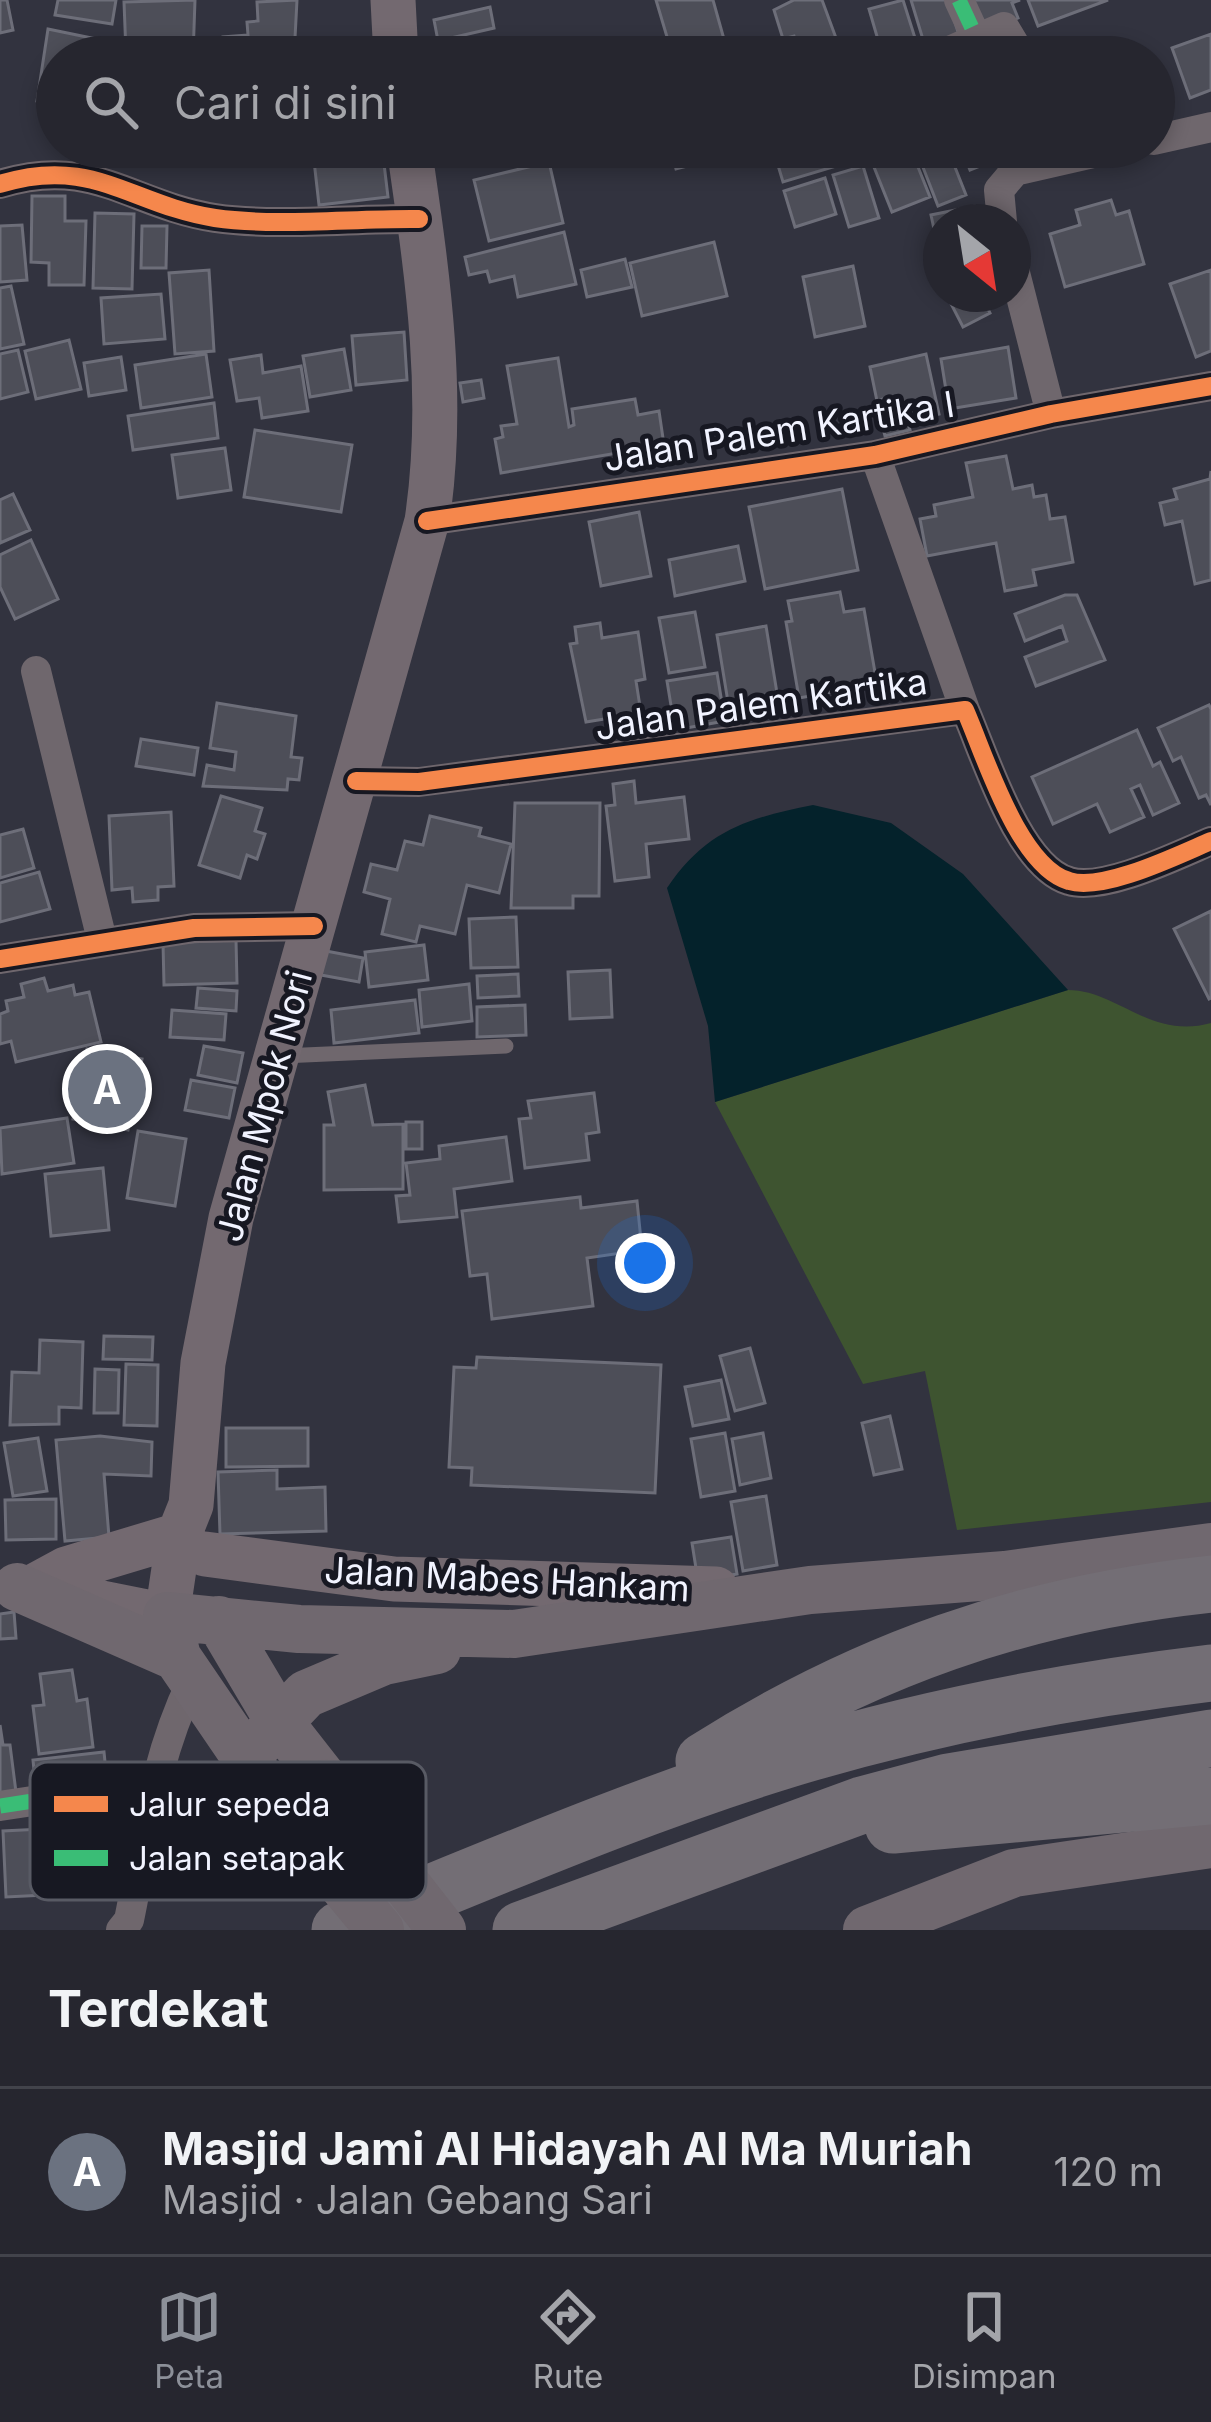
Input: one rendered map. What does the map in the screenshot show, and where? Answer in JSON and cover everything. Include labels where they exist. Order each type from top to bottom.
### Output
[{"type":"highway","points":[[650,1806],[737,1740],[914,1652],[998,1622],[1134,1592],[1211,1584]]},
{"type":"highway","points":[[426,1896],[650,1806],[793,1758],[940,1719],[1124,1684],[1211,1673]]},
{"type":"highway","points":[[521,1930],[818,1825],[862,1805],[948,1782],[1211,1738]]},
{"type":"highway","points":[[818,1825],[859,1828],[1211,1796]]},
{"type":"highway","points":[[340,1930],[415,1900]]},
{"type":"main road","points":[[393,0],[395,36]]},
{"type":"main road","name":"Jalan Mpok Nori","points":[[179,1651],[203,1363],[230,1218],[427,521],[437,422],[412,168]]},
{"type":"main road","points":[[16,1588],[192,1531]]},
{"type":"main road","name":"Jalan Mpok Nori","points":[[192,1531],[219,1621]]},
{"type":"main road","name":"Jalan Mabes Hankam","points":[[192,1531],[418,1580],[561,1588],[810,1590]]},
{"type":"main road","name":"Jalan Mabes Hankam","points":[[179,1651],[219,1621],[299,1630],[514,1634],[810,1590],[1005,1574],[1211,1547]]},
{"type":"main road","points":[[16,1588],[179,1651],[246,1762]]},
{"type":"main road","points":[[219,1621],[280,1723],[311,1762]]},
{"type":"main road","points":[[244,1759],[306,1694],[337,1678],[384,1661],[514,1634]]},
{"type":"main road","points":[[867,1930],[1014,1873],[1211,1844]]},
{"type":"main road","points":[[355,1900],[380,1930]]},
{"type":"main road","points":[[419,1900],[442,1930]]},
{"type":"street","points":[[959,0],[976,36]]},
{"type":"street","points":[[1175,135],[1211,127]]},
{"type":"street","points":[[997,204],[1005,180],[1026,168]]},
{"type":"street","points":[[0,184],[40,171],[77,176],[214,218],[419,219]]},
{"type":"street","points":[[1025,312],[1051,414]]},
{"type":"street","name":"Jalan Palem Kartika I","points":[[427,521],[875,455],[1051,414],[1211,386]]},
{"type":"street","points":[[875,455],[965,710]]},
{"type":"street","points":[[36,671],[102,940]]},
{"type":"street","name":"Jalan Palem Kartika","points":[[356,782],[418,782],[965,710],[1024,843],[1070,882],[1096,882],[1211,841]]},
{"type":"street","points":[[0,959],[102,940],[259,923],[314,926]]},
{"type":"street","points":[[158,1762],[179,1651]]},
{"type":"street","points":[[0,1806],[30,1801]]},
{"type":"street","points":[[121,1930],[129,1920],[132,1900]]},
{"type":"lane","points":[[273,1057],[506,1046]]},
{"type":"green space","points":[[1068,990],[1086,992],[1170,1025],[1211,1023],[1211,1502],[957,1530],[925,1371],[863,1384],[715,1102]]},
{"type":"water","points":[[813,805],[891,823],[963,874],[1068,990],[715,1102],[708,1026],[667,888],[697,852],[730,830]]},
{"type":"building","points":[[0,0],[7,0],[13,30],[0,33]]},
{"type":"building","points":[[58,0],[116,0],[112,24],[55,15]]},
{"type":"building","points":[[195,0],[194,36],[125,36],[124,2]]},
{"type":"building","points":[[297,0],[295,36],[236,36],[248,35],[247,22],[258,21],[257,2]]},
{"type":"building","points":[[656,0],[713,0],[723,36],[667,36]]},
{"type":"building","points":[[794,0],[822,0],[835,36],[782,36],[774,10]]},
{"type":"building","points":[[903,0],[914,36],[877,36],[869,9]]},
{"type":"building","points":[[911,0],[948,0],[959,36],[922,36]]},
{"type":"building","points":[[969,0],[1020,0],[1012,3],[1018,18],[987,31]]},
{"type":"building","points":[[1028,0],[1108,0],[1038,26]]},
{"type":"building","points":[[490,7],[494,28],[437,36],[434,20]]},
{"type":"building","points":[[48,29],[82,36],[47,36]]},
{"type":"building","points":[[1211,34],[1211,90],[1190,98],[1175,47]]},
{"type":"building","points":[[315,168],[385,168],[388,197],[319,205]]},
{"type":"building","points":[[524,168],[550,168],[563,223],[489,241],[474,180]]},
{"type":"building","points":[[779,168],[830,168],[783,182]]},
{"type":"building","points":[[864,168],[879,218],[849,227],[833,175]]},
{"type":"building","points":[[874,168],[918,168],[930,197],[892,212]]},
{"type":"building","points":[[923,168],[955,168],[966,195],[937,204]]},
{"type":"building","points":[[825,178],[836,214],[795,227],[784,191]]},
{"type":"building","points":[[32,196],[65,196],[65,221],[86,221],[84,285],[49,285],[49,263],[31,262]]},
{"type":"building","points":[[1111,200],[1116,215],[1129,211],[1144,264],[1065,287],[1050,234],[1080,225],[1076,210]]},
{"type":"building","points":[[95,213],[134,214],[132,289],[93,288]]},
{"type":"building","points":[[22,225],[27,280],[0,282],[0,226]]},
{"type":"building","points":[[142,226],[167,226],[166,268],[141,268]]},
{"type":"building","points":[[564,232],[576,284],[518,297],[514,276],[490,282],[487,271],[469,275],[465,257]]},
{"type":"building","points":[[714,242],[727,296],[642,316],[630,263]]},
{"type":"building","points":[[625,259],[632,287],[587,297],[581,270]]},
{"type":"building","points":[[853,266],[865,326],[815,337],[803,277]]},
{"type":"building","points":[[209,270],[214,351],[175,354],[169,273]]},
{"type":"building","points":[[1211,270],[1211,351],[1196,357],[1170,284]]},
{"type":"building","points":[[11,286],[24,344],[0,349],[0,288]]},
{"type":"building","points":[[161,294],[165,339],[104,344],[101,298]]},
{"type":"building","points":[[955,312],[990,312],[990,313],[963,327]]},
{"type":"building","points":[[404,332],[407,380],[356,385],[352,336]]},
{"type":"building","points":[[69,340],[81,389],[36,399],[25,351]]},
{"type":"building","points":[[1008,347],[1016,398],[949,409],[941,359]]},
{"type":"building","points":[[344,349],[351,390],[310,397],[303,356]]},
{"type":"building","points":[[18,350],[28,392],[0,399],[0,354]]},
{"type":"building","points":[[206,354],[212,397],[141,408],[135,365]]},
{"type":"building","points":[[926,354],[939,414],[908,421],[910,430],[885,436],[878,410],[891,406],[889,397],[877,401],[870,367]]},
{"type":"building","points":[[261,355],[263,373],[301,366],[308,411],[262,418],[259,398],[237,401],[230,360]]},
{"type":"building","points":[[121,357],[126,390],[89,396],[84,363]]},
{"type":"building","points":[[558,358],[569,427],[574,425],[572,409],[635,399],[638,415],[659,411],[664,445],[501,473],[495,439],[503,437],[501,426],[517,424],[507,366]]},
{"type":"building","points":[[481,380],[484,398],[463,402],[460,383]]},
{"type":"building","points":[[214,403],[218,438],[133,450],[128,416]]},
{"type":"building","points":[[255,430],[352,445],[341,512],[244,497]]},
{"type":"building","points":[[225,448],[231,490],[178,498],[172,455]]},
{"type":"building","points":[[1006,456],[1013,489],[1032,485],[1034,497],[1046,495],[1050,519],[1065,517],[1073,562],[1033,570],[1036,585],[1005,591],[996,543],[927,556],[920,519],[936,516],[934,505],[973,497],[966,463]]},
{"type":"building","points":[[1211,471],[1211,580],[1195,584],[1182,521],[1165,525],[1160,503],[1177,499],[1174,489],[1210,479]]},
{"type":"building","points":[[842,489],[858,570],[765,589],[749,507]]},
{"type":"building","points":[[13,494],[30,530],[0,543],[0,500]]},
{"type":"building","points":[[639,512],[651,576],[601,586],[589,522]]},
{"type":"building","points":[[31,540],[58,599],[15,619],[0,587],[0,555]]},
{"type":"building","points":[[738,546],[745,581],[675,596],[669,560]]},
{"type":"building","points":[[840,592],[844,612],[864,609],[877,684],[799,698],[786,622],[792,621],[788,601]]},
{"type":"building","points":[[1077,595],[1105,660],[1036,686],[1025,657],[1067,641],[1062,626],[1025,641],[1015,614]]},
{"type":"building","points":[[695,612],[705,667],[669,673],[659,618]]},
{"type":"building","points":[[600,623],[602,638],[638,632],[645,679],[636,681],[641,713],[586,722],[570,644],[577,643],[575,627]]},
{"type":"building","points":[[766,626],[777,693],[728,702],[717,635]]},
{"type":"building","points":[[717,673],[725,721],[675,730],[667,681]]},
{"type":"building","points":[[217,703],[296,716],[291,757],[302,758],[299,780],[288,779],[287,790],[203,786],[207,765],[234,770],[236,752],[210,748]]},
{"type":"building","points":[[1209,705],[1211,805],[1206,795],[1199,798],[1181,757],[1173,761],[1158,728]]},
{"type":"building","points":[[1137,730],[1153,766],[1160,762],[1179,803],[1153,815],[1140,785],[1131,789],[1144,817],[1110,832],[1097,804],[1053,824],[1032,777]]},
{"type":"building","points":[[141,739],[198,748],[194,775],[136,766]]},
{"type":"building","points":[[634,781],[636,803],[684,797],[689,839],[646,844],[649,877],[615,881],[606,806],[615,805],[613,784]]},
{"type":"building","points":[[221,796],[262,808],[255,831],[265,834],[257,859],[247,855],[240,878],[199,865]]},
{"type":"building","points":[[515,803],[600,803],[599,896],[573,896],[573,908],[511,908]]},
{"type":"building","points":[[171,812],[174,886],[158,887],[158,900],[133,902],[132,888],[112,890],[109,816]]},
{"type":"building","points":[[430,816],[481,828],[479,836],[511,844],[499,893],[467,885],[455,934],[420,926],[416,942],[382,934],[390,899],[364,892],[371,864],[397,870],[405,841],[423,845]]},
{"type":"building","points":[[23,829],[34,868],[0,878],[0,835]]},
{"type":"building","points":[[39,872],[50,909],[0,922],[0,883]]},
{"type":"building","points":[[1211,911],[1211,998],[1209,999],[1174,929]]},
{"type":"building","points":[[516,917],[518,967],[471,968],[469,919]]},
{"type":"building","points":[[236,940],[237,983],[164,985],[163,943]]},
{"type":"building","points":[[424,945],[428,980],[369,987],[365,952]]},
{"type":"building","points":[[326,951],[363,958],[359,982],[321,975]]},
{"type":"building","points":[[610,970],[612,1017],[570,1019],[568,972]]},
{"type":"building","points":[[518,974],[519,996],[478,998],[477,976]]},
{"type":"building","points":[[44,978],[48,991],[73,985],[75,995],[89,992],[101,1042],[16,1062],[11,1041],[0,1044],[0,1014],[8,1011],[6,1001],[24,997],[21,984]]},
{"type":"building","points":[[469,984],[472,1021],[422,1027],[419,990]]},
{"type":"building","points":[[198,988],[237,991],[236,1011],[196,1008]]},
{"type":"building","points":[[415,1000],[419,1033],[334,1043],[331,1010]]},
{"type":"building","points":[[525,1005],[526,1035],[477,1037],[477,1007]]},
{"type":"building","points":[[172,1010],[226,1014],[224,1040],[170,1037]]},
{"type":"building","points":[[204,1046],[243,1053],[237,1083],[198,1075]]},
{"type":"building","points":[[87,1049],[142,1059],[128,1130],[73,1119]]},
{"type":"building","points":[[191,1080],[235,1088],[229,1118],[185,1110]]},
{"type":"building","points":[[365,1085],[373,1125],[403,1124],[403,1189],[324,1190],[324,1125],[334,1125],[328,1092]]},
{"type":"building","points":[[594,1093],[599,1132],[586,1134],[589,1160],[525,1168],[519,1119],[531,1118],[528,1101]]},
{"type":"building","points":[[67,1118],[74,1163],[2,1174],[0,1128]]},
{"type":"building","points":[[406,1122],[422,1122],[422,1149],[406,1149]]},
{"type":"building","points":[[138,1131],[186,1139],[175,1206],[127,1198]]},
{"type":"building","points":[[506,1137],[512,1181],[454,1189],[457,1217],[399,1222],[396,1196],[410,1195],[406,1163],[440,1159],[439,1146]]},
{"type":"building","points":[[103,1168],[109,1230],[51,1236],[45,1174]]},
{"type":"building","points":[[580,1197],[581,1208],[637,1201],[642,1250],[587,1258],[593,1306],[492,1319],[487,1274],[470,1276],[462,1211]]},
{"type":"building","points":[[104,1336],[153,1337],[152,1360],[103,1359]]},
{"type":"building","points":[[40,1340],[83,1342],[81,1408],[59,1407],[59,1424],[10,1425],[12,1372],[39,1373]]},
{"type":"building","points":[[750,1348],[765,1403],[735,1411],[720,1356]]},
{"type":"building","points":[[477,1357],[661,1365],[655,1493],[471,1485],[472,1468],[449,1467],[454,1367],[476,1368]]},
{"type":"building","points":[[126,1364],[158,1365],[157,1426],[124,1425]]},
{"type":"building","points":[[95,1369],[119,1370],[118,1413],[94,1413]]},
{"type":"building","points":[[721,1380],[729,1419],[693,1426],[685,1387]]},
{"type":"building","points":[[890,1416],[902,1469],[874,1475],[862,1423]]},
{"type":"building","points":[[226,1428],[308,1428],[308,1466],[226,1467]]},
{"type":"building","points":[[725,1433],[735,1491],[701,1497],[691,1439]]},
{"type":"building","points":[[763,1433],[771,1478],[740,1485],[732,1439]]},
{"type":"building","points":[[100,1436],[152,1442],[151,1476],[104,1474],[109,1537],[65,1541],[56,1440]]},
{"type":"building","points":[[38,1438],[47,1491],[13,1496],[4,1443]]},
{"type":"building","points":[[277,1470],[277,1489],[325,1487],[326,1531],[220,1534],[218,1472]]},
{"type":"building","points":[[766,1496],[777,1565],[743,1571],[731,1502]]},
{"type":"building","points":[[56,1499],[56,1539],[6,1540],[5,1500]]},
{"type":"building","points":[[731,1537],[737,1574],[698,1581],[692,1543]]},
{"type":"building","points":[[14,1612],[16,1638],[0,1639],[0,1614]]},
{"type":"building","points":[[72,1670],[77,1701],[87,1699],[93,1747],[39,1754],[33,1706],[44,1705],[40,1674]]},
{"type":"building","points":[[0,1725],[3,1745],[10,1745],[17,1800],[0,1802]]},
{"type":"building","points":[[104,1752],[105,1762],[33,1762]]},
{"type":"building","points":[[30,1830],[30,1896],[6,1897],[3,1831]]},
{"type":"marked path","points":[[959,0],[976,36]]},
{"type":"marked path","points":[[0,1806],[30,1801]]},
{"type":"cycle path","points":[[0,184],[61,175],[87,179],[185,212],[239,221],[419,219]]},
{"type":"cycle path","points":[[427,521],[875,455],[1051,414],[1211,386]]},
{"type":"cycle path","points":[[356,781],[419,782],[965,710],[1019,832],[1051,871],[1069,881],[1120,877],[1211,841]]},
{"type":"cycle path","points":[[0,959],[194,928],[314,926]]},
{"type":"place","name":"Masjid Jami Al Hidayah Al Ma Muriah","points":[[107,1089]]}]
